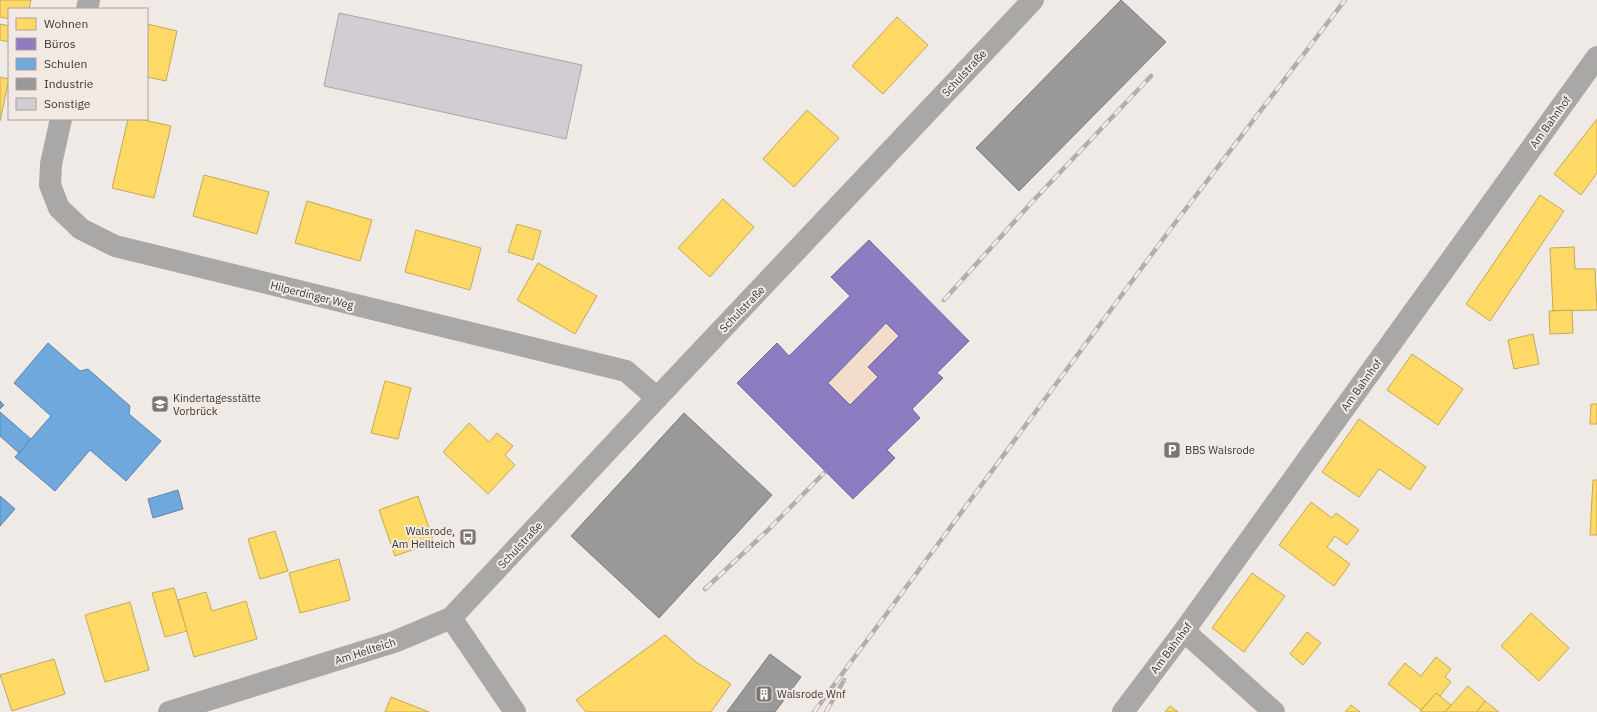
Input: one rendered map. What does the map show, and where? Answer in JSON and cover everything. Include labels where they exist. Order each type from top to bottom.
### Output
[{"type":"street","name":"Schulstraße","points":[[451,618],[1033,0]]},
{"type":"street","name":"Am Bahnhof","points":[[1123,712],[1184,631],[1597,57]]},
{"type":"street","name":"Hilperdinger Weg","points":[[61,120],[51,171],[50,185],[59,208],[80,228],[115,246],[626,371],[657,398]]},
{"type":"street","points":[[451,618],[515,712]]},
{"type":"street","name":"Am Hellteich","points":[[169,712],[394,642],[451,618]]},
{"type":"street","points":[[1184,631],[1274,712]]},
{"type":"shaded area","points":[[886,323],[899,336],[869,367],[878,377],[850,405],[828,383]]},
{"type":"building: Wohnen","points":[[0,0],[31,0],[29,8],[8,8],[8,19],[0,17]]},
{"type":"building: Wohnen","points":[[897,17],[928,45],[883,94],[852,66]]},
{"type":"building: Wohnen","points":[[0,24],[8,26],[8,42],[0,40]]},
{"type":"building: Wohnen","points":[[148,24],[177,31],[166,81],[148,77]]},
{"type":"building: Wohnen","points":[[0,77],[8,79],[8,84],[0,121]]},
{"type":"building: Wohnen","points":[[807,110],[839,138],[794,187],[763,159]]},
{"type":"building: Wohnen","points":[[1597,119],[1597,173],[1581,195],[1554,174]]},
{"type":"building: Wohnen","points":[[128,120],[144,120],[171,126],[154,198],[112,188]]},
{"type":"building: Wohnen","points":[[204,175],[269,192],[257,234],[193,216]]},
{"type":"building: Wohnen","points":[[1540,195],[1564,211],[1490,321],[1466,304]]},
{"type":"building: Wohnen","points":[[723,199],[754,227],[710,277],[678,248]]},
{"type":"building: Wohnen","points":[[307,201],[372,220],[360,261],[295,243]]},
{"type":"building: Wohnen","points":[[517,224],[541,231],[533,260],[508,252]]},
{"type":"building: Wohnen","points":[[416,230],[481,248],[470,290],[405,272]]},
{"type":"building: Wohnen","points":[[1574,247],[1575,269],[1595,269],[1597,310],[1553,311],[1550,248]]},
{"type":"building: Wohnen","points":[[538,263],[597,296],[575,334],[517,300]]},
{"type":"building: Wohnen","points":[[1572,310],[1573,333],[1550,334],[1549,311]]},
{"type":"building: Wohnen","points":[[1533,334],[1539,364],[1514,369],[1508,340]]},
{"type":"building: Wohnen","points":[[1412,354],[1463,389],[1438,425],[1387,390]]},
{"type":"building: Wohnen","points":[[385,381],[411,388],[398,439],[371,433]]},
{"type":"building: Wohnen","points":[[1591,404],[1597,404],[1597,424],[1590,424]]},
{"type":"building: Wohnen","points":[[1359,419],[1426,467],[1410,490],[1379,469],[1359,497],[1322,472]]},
{"type":"building: Wohnen","points":[[469,423],[489,442],[497,433],[513,446],[505,455],[515,465],[488,494],[443,452]]},
{"type":"building: Wohnen","points":[[1593,480],[1597,480],[1597,535],[1590,535]]},
{"type":"building: Wohnen","points":[[418,496],[434,542],[395,556],[379,510]]},
{"type":"building: Wohnen","points":[[1311,502],[1332,518],[1336,513],[1359,530],[1347,545],[1335,536],[1327,547],[1350,564],[1334,586],[1279,545]]},
{"type":"building: Wohnen","points":[[275,531],[288,571],[260,579],[248,539]]},
{"type":"building: Wohnen","points":[[339,559],[350,600],[300,613],[289,573]]},
{"type":"building: Wohnen","points":[[1252,573],[1285,596],[1244,652],[1212,628]]},
{"type":"building: Wohnen","points":[[174,588],[187,631],[165,637],[152,593]]},
{"type":"building: Wohnen","points":[[206,592],[212,611],[246,601],[257,639],[194,657],[178,600]]},
{"type":"building: Wohnen","points":[[130,602],[149,670],[105,682],[85,615]]},
{"type":"building: Wohnen","points":[[1531,613],[1569,648],[1539,681],[1501,646]]},
{"type":"building: Wohnen","points":[[1307,632],[1321,643],[1303,665],[1290,654]]},
{"type":"building: Wohnen","points":[[665,635],[696,662],[731,684],[711,712],[586,712],[576,700]]},
{"type":"building: Wohnen","points":[[1436,657],[1451,669],[1445,677],[1451,682],[1440,696],[1436,693],[1421,710],[1388,684],[1405,663],[1421,676]]},
{"type":"building: Wohnen","points":[[54,659],[65,694],[12,711],[0,675]]},
{"type":"building: Wohnen","points":[[1468,686],[1485,701],[1477,712],[1445,712]]},
{"type":"building: Wohnen","points":[[1436,693],[1451,705],[1445,712],[1420,712]]},
{"type":"building: Wohnen","points":[[391,697],[429,712],[385,712]]},
{"type":"building: Wohnen","points":[[1485,701],[1499,712],[1477,712]]},
{"type":"building: Wohnen","points":[[1351,705],[1360,712],[1345,712]]},
{"type":"building: Wohnen","points":[[1170,706],[1178,712],[1165,712]]},
{"type":"building: Büros","points":[[869,240],[969,341],[937,373],[943,378],[912,409],[920,418],[887,450],[895,458],[853,499],[737,383],[777,343],[789,356],[850,296],[831,277]],"holes":[[[886,323],[899,336],[868,367],[878,377],[850,405],[828,383]]]},
{"type":"building: Schulen","points":[[48,343],[80,371],[88,369],[130,406],[129,414],[161,441],[126,481],[90,450],[55,491],[15,457],[51,416],[14,383]]},
{"type":"building: Schulen","points":[[0,401],[4,405],[0,409]]},
{"type":"building: Schulen","points":[[0,412],[31,439],[19,453],[0,436]]},
{"type":"building: Schulen","points":[[178,490],[183,509],[153,518],[148,499]]},
{"type":"building: Schulen","points":[[0,496],[15,509],[0,526]]},
{"type":"building: Industrie","points":[[1121,0],[1166,42],[1019,191],[976,148]]},
{"type":"building: Industrie","points":[[684,413],[772,495],[659,618],[571,536]]},
{"type":"building: Industrie","name":"Walsrode Wnf","points":[[770,654],[801,677],[775,712],[727,712]]},
{"type":"building: Sonstige","points":[[339,13],[582,65],[566,139],[324,86]]},
{"type":"railway","points":[[814,712],[1169,231],[1345,0]]},
{"type":"railway","points":[[944,300],[1032,202],[1151,76]]},
{"type":"railway","points":[[705,589],[767,531],[824,473]]},
{"type":"railway","points":[[826,712],[844,680]]},
{"type":"place","name":"Kindertagesstätte Vorbrück","points":[[160,404]]},
{"type":"place","name":"BBS Walsrode","points":[[1172,450]]},
{"type":"place","name":"Walsrode, Am Hellteich","points":[[468,537]]},
{"type":"place","name":"Walsrode Wnf","points":[[764,694]]}]
